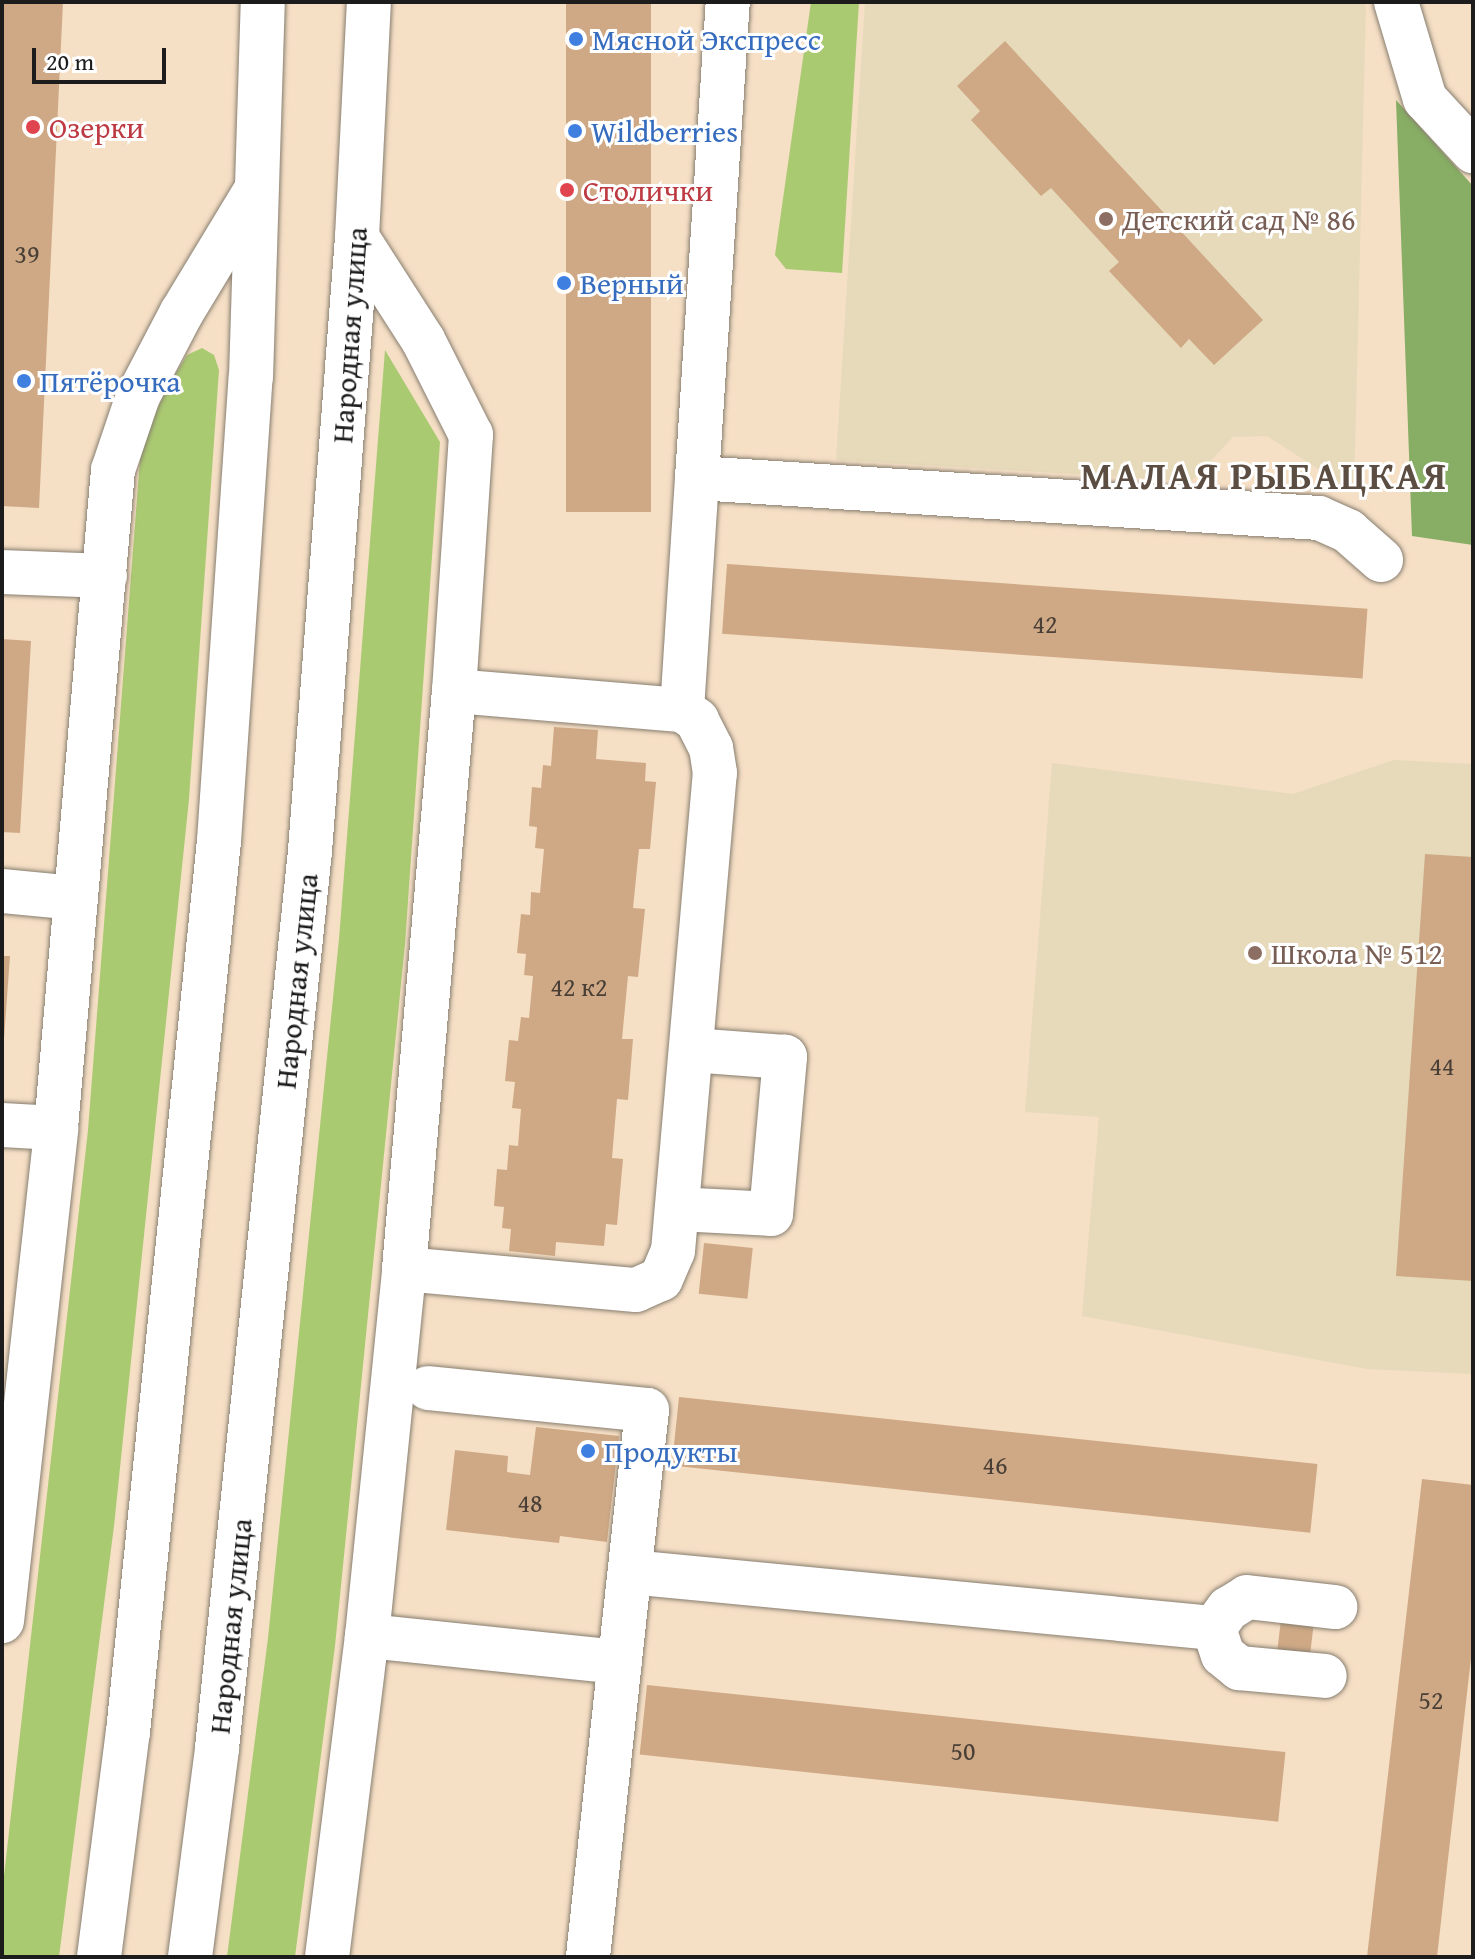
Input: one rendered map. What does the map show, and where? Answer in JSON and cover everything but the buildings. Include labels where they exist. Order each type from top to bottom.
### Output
[{"type":"main road","points":[[99,1957],[128,1732],[219,841],[251,377],[263,2]]},
{"type":"main road","name":"Народная улица","points":[[190,1957],[217,1748],[310,851],[357,237],[369,2]]},
{"type":"main road","points":[[682,710],[728,2]]},
{"type":"main road","points":[[1396,2],[1425,99],[1473,151]]},
{"type":"main road","points":[[2,1621],[56,1128],[113,470],[138,396],[182,312],[256,190]]},
{"type":"main road","points":[[327,1957],[367,1636],[404,1269],[454,691],[471,435],[423,340],[357,237]]},
{"type":"main road","points":[[697,478],[1319,518],[1348,531],[1381,560]]},
{"type":"main road","points":[[2,572],[105,576]]},
{"type":"main road","points":[[404,1269],[636,1290],[661,1279],[673,1251],[715,773],[711,748],[697,720],[682,710],[454,691]]},
{"type":"main road","points":[[2,891],[76,898]]},
{"type":"main road","points":[[677,1209],[771,1214],[773,1199],[785,1057],[691,1050]]},
{"type":"main road","points":[[2,1125],[56,1128]]},
{"type":"main road","points":[[428,1388],[647,1410],[588,1957]]},
{"type":"main road","points":[[630,1572],[1214,1628]]},
{"type":"main road","points":[[1214,1628],[1228,1609],[1247,1597],[1335,1607]]},
{"type":"main road","points":[[1214,1628],[1223,1655],[1239,1668],[1325,1676]]},
{"type":"main road","points":[[367,1636],[620,1662]]},
{"type":"shaded area","name":"Детский сад № 86","points":[[865,2],[1366,2],[1354,492],[1267,436],[1233,437],[1192,481],[836,460]]},
{"type":"shaded area","name":"Школа № 512","points":[[1394,760],[1473,764],[1473,1374],[1367,1369],[1082,1316],[1099,1117],[1025,1112],[1052,763],[1293,794]]},
{"type":"green space","points":[[811,2],[859,2],[842,273],[786,269],[775,255]]},
{"type":"green space","points":[[1396,100],[1473,186],[1473,545],[1412,536]]},
{"type":"green space","points":[[202,348],[214,355],[219,370],[189,799],[114,1526],[59,1957],[2,1957],[2,1894],[88,1130],[140,460],[152,419],[170,383],[187,355]]},
{"type":"green space","points":[[385,350],[440,442],[405,944],[335,1646],[295,1957],[227,1957],[268,1638],[339,939]]},
{"type":"place","name":"Мясной Экспресс","points":[[576,39]]},
{"type":"place","name":"Озерки","points":[[33,127]]},
{"type":"place","name":"Wildberries","points":[[575,131]]},
{"type":"place","name":"Столички","points":[[567,190]]},
{"type":"place","name":"Детский сад № 86","points":[[1106,219]]},
{"type":"place","name":"Верный","points":[[564,283]]},
{"type":"place","name":"Пятёрочка","points":[[24,381]]},
{"type":"place","name":"Школа № 512","points":[[1255,953]]},
{"type":"place","name":"Продукты","points":[[588,1451]]},
{"type":"district","name":"МАЛАЯ РЫБАЦКАЯ","points":[[1264,476]]}]
